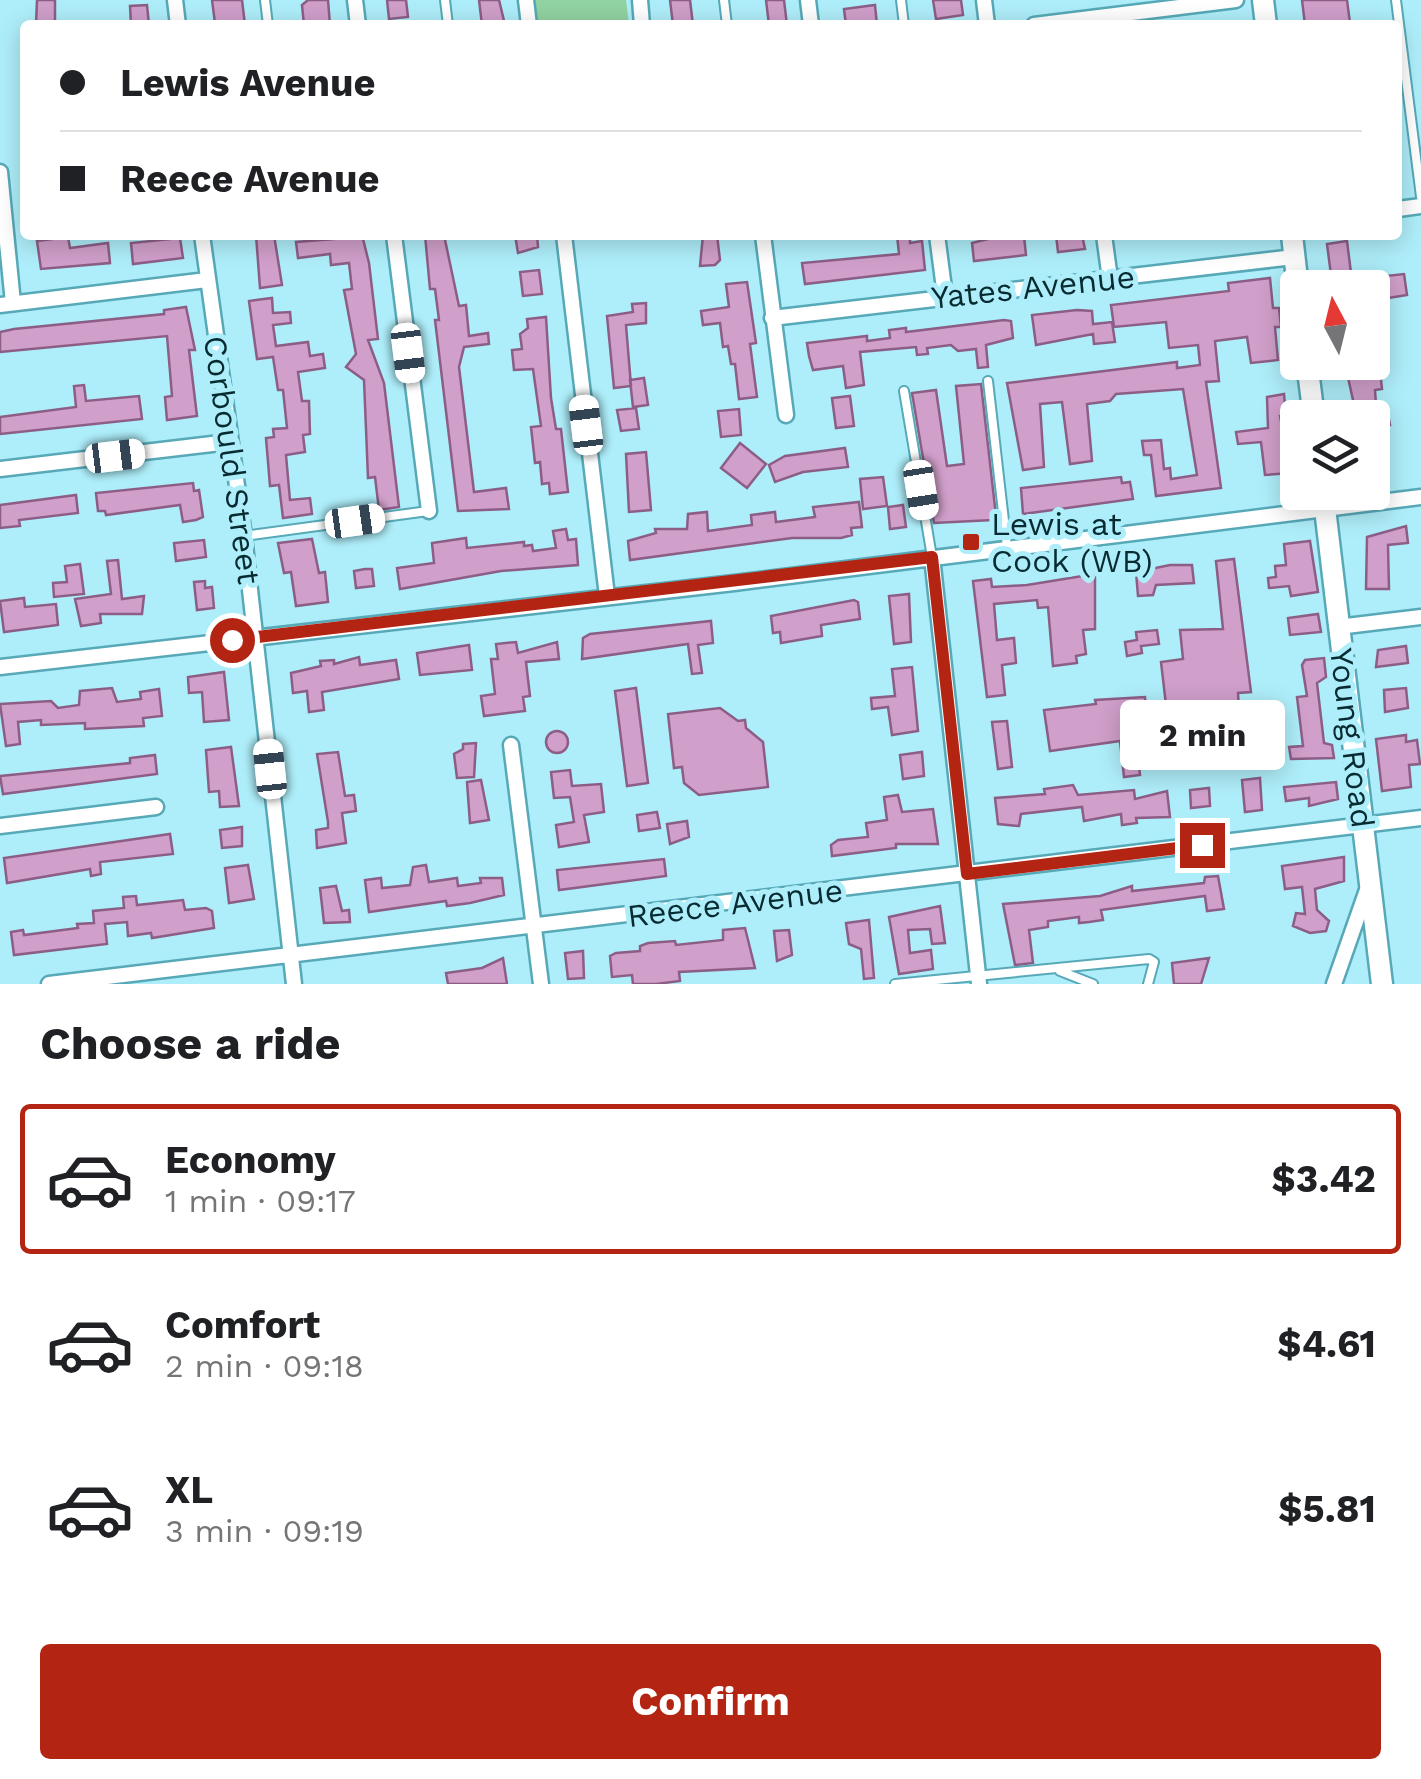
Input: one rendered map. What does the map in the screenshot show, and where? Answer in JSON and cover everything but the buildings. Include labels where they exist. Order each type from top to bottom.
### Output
[{"type":"street","points":[[1092,20],[1236,0]]},
{"type":"street","points":[[0,172],[6,304],[208,280]]},
{"type":"street","name":"Corbould Street","points":[[203,240],[244,536],[294,984]]},
{"type":"street","points":[[395,240],[428,510]]},
{"type":"street","points":[[565,240],[607,596]]},
{"type":"street","points":[[764,240],[786,415]]},
{"type":"street","points":[[938,240],[944,296]]},
{"type":"street","points":[[1105,240],[1110,278]]},
{"type":"street","points":[[1292,240],[1296,270]]},
{"type":"street","name":"Yates Avenue","points":[[772,318],[1294,257]]},
{"type":"street","points":[[0,469],[229,442]]},
{"type":"street","points":[[1390,498],[1421,497]]},
{"type":"street","points":[[0,667],[932,557],[1280,507]]},
{"type":"street","name":"Young Road","points":[[1325,510],[1382,984]]},
{"type":"street","points":[[932,557],[978,979]]},
{"type":"street","points":[[1338,627],[1421,617]]},
{"type":"street","points":[[510,745],[541,984]]},
{"type":"street","points":[[0,826],[156,807]]},
{"type":"street","name":"Reece Avenue","points":[[49,984],[1421,818]]},
{"type":"street","points":[[1334,984],[1370,881]]},
{"type":"lane","points":[[1402,47],[1421,197]]},
{"type":"lane","points":[[988,381],[1007,547]]},
{"type":"lane","points":[[904,391],[932,557]]},
{"type":"lane","points":[[244,536],[428,510]]},
{"type":"lane","points":[[895,984],[978,979],[1149,959],[1154,962],[1148,984]]},
{"type":"lane","points":[[1056,969],[1093,984]]},
{"type":"green space","points":[[533,0],[626,0],[628,20],[535,20]]},
{"type":"place","name":"Lewis at Cook (WB)","points":[[971,542]]},
{"type":"route","points":[[232,640],[932,557],[967,874],[1202,845]]}]
